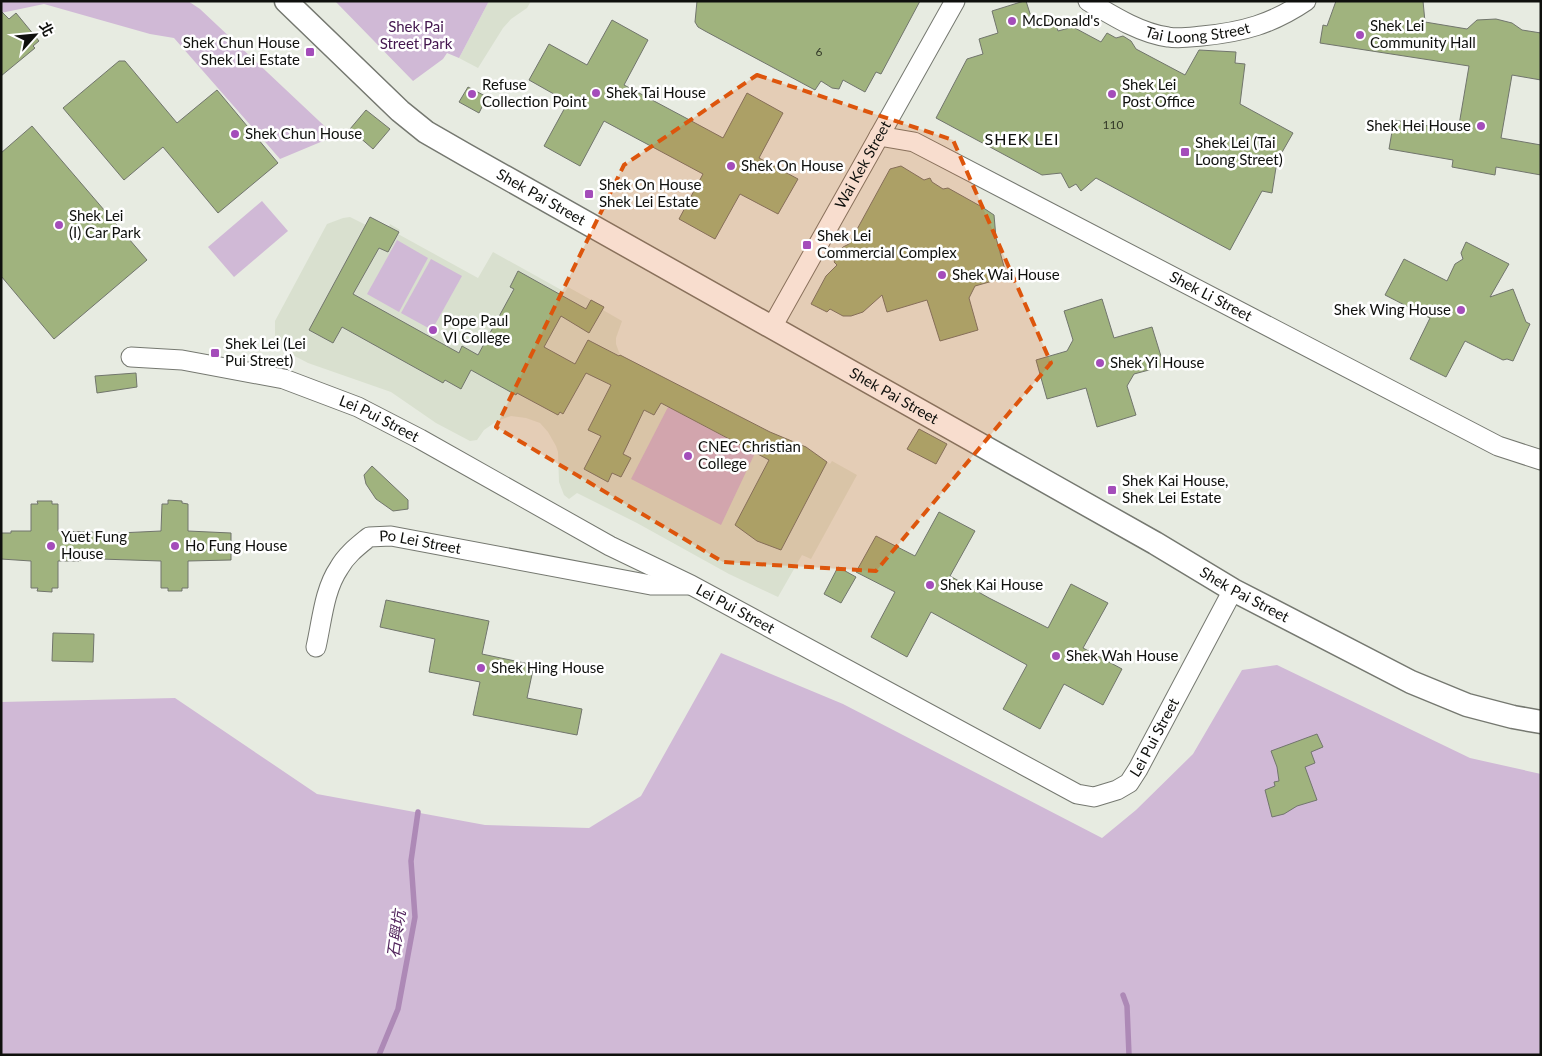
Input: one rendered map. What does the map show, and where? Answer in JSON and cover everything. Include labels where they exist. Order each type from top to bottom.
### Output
[{"type":"street","name":"Shek Pai Street","points":[[286,1],[400,111],[426,132],[1180,557],[1233,590],[1411,682],[1468,705],[1541,722]]},
{"type":"street","name":"Wai Kek Street","points":[[772,327],[955,1]]},
{"type":"street","name":"Tai Loong Street","points":[[1088,1],[1148,32],[1183,38],[1246,30],[1285,15],[1306,1]]},
{"type":"street","name":"Shek Li Street","points":[[879,136],[914,142],[1498,446],[1541,460]]},
{"type":"street","name":"Lei Pui Street","points":[[130,357],[182,360],[284,379],[358,407],[420,439],[610,546],[691,585],[1077,794],[1094,797],[1117,790],[1129,783],[1233,590]]},
{"type":"street","name":"Po Lei Street","points":[[316,647],[329,589],[339,568],[351,553],[369,536],[391,536],[651,585],[691,585]]},
{"type":"street","points":[[594,574],[610,546]]},
{"type":"highlighted area","points":[[757,75],[953,140],[1051,363],[876,571],[723,562],[496,427],[624,165]]},
{"type":"shaded area","points":[[489,1],[531,1],[527,8],[511,19],[503,28],[478,68],[459,58]]},
{"type":"shaded area","points":[[350,217],[366,225],[370,217],[389,227],[390,224],[400,230],[398,234],[478,278],[493,252],[565,292],[568,287],[604,307],[603,310],[622,321],[616,338],[620,355],[830,464],[832,461],[857,475],[811,559],[802,555],[778,597],[729,574],[637,523],[577,493],[569,499],[564,495],[559,482],[556,446],[540,423],[526,418],[511,416],[497,421],[484,430],[477,440],[470,441],[436,423],[391,392],[308,363],[289,353],[278,344],[275,336],[275,321],[327,224]]},
{"type":"green space","points":[[1,1],[188,1],[200,9],[335,136],[280,159],[174,38],[150,34],[44,4],[1,13]]},
{"type":"green space","name":"Shek Pai Street Park","points":[[335,1],[489,1],[459,58],[447,53],[443,59],[413,81]]},
{"type":"green space","points":[[262,201],[288,231],[234,277],[208,247]]},
{"type":"green space","points":[[397,240],[428,258],[399,312],[367,294]]},
{"type":"green space","points":[[431,259],[462,276],[432,330],[401,313]]},
{"type":"green space","points":[[668,407],[755,453],[721,525],[631,479]]},
{"type":"green space","points":[[721,653],[843,704],[1102,838],[1136,810],[1193,754],[1242,670],[1277,665],[1470,758],[1541,774],[1541,1055],[1,1055],[1,702],[175,698],[317,794],[485,825],[589,828],[641,796]]},
{"type":"building","points":[[697,1],[920,1],[881,74],[876,72],[865,92],[843,80],[839,89],[832,88],[821,81],[815,90],[705,31],[698,27],[695,22]]},
{"type":"building","points":[[1026,1],[1033,23],[1054,18],[1058,31],[1073,27],[1101,42],[1107,33],[1116,38],[1123,36],[1131,41],[1136,49],[1185,75],[1199,50],[1236,52],[1235,63],[1245,64],[1240,104],[1293,133],[1277,161],[1272,193],[1262,191],[1230,250],[1096,178],[1081,191],[1076,184],[1069,188],[1061,173],[1042,175],[936,118],[967,59],[983,54],[979,39],[998,33],[992,11]]},
{"type":"building","points":[[1336,1],[1423,1],[1425,22],[1467,29],[1477,20],[1496,19],[1512,23],[1522,30],[1541,33],[1541,80],[1512,75],[1501,138],[1541,145],[1541,175],[1496,167],[1495,175],[1452,167],[1453,160],[1389,149],[1394,120],[1458,131],[1469,66],[1320,43],[1323,25],[1327,26]]},
{"type":"building","points":[[1,11],[9,19],[16,13],[39,41],[33,46],[35,48],[1,76]]},
{"type":"building","points":[[612,20],[648,40],[624,85],[723,138],[747,93],[783,113],[759,158],[798,179],[778,214],[740,194],[715,239],[679,219],[703,174],[604,121],[580,166],[544,146],[568,102],[529,80],[549,44],[587,65]]},
{"type":"building","name":"Shek Chun House","points":[[119,61],[125,61],[177,123],[217,90],[278,163],[218,213],[163,147],[124,180],[63,108]]},
{"type":"building","name":"Refuse Collection Point","points":[[468,87],[487,97],[479,113],[459,102]]},
{"type":"building","points":[[366,110],[390,129],[373,149],[350,129]]},
{"type":"building","name":"Shek Lei (I) Car Park","points":[[32,126],[147,260],[54,339],[1,276],[1,153]]},
{"type":"building","points":[[901,166],[924,180],[930,178],[932,182],[943,189],[948,188],[994,215],[996,238],[1007,277],[975,286],[969,298],[978,330],[940,341],[927,300],[887,312],[882,295],[863,312],[851,316],[843,316],[830,309],[827,312],[811,304],[826,276],[837,265],[834,262],[843,247],[849,244],[890,169]]},
{"type":"building","points":[[370,217],[399,232],[388,252],[379,248],[353,294],[459,353],[462,346],[478,355],[514,289],[510,287],[518,271],[586,309],[591,300],[604,307],[589,333],[561,316],[544,347],[575,364],[588,340],[770,432],[806,447],[827,462],[781,550],[757,541],[735,525],[769,460],[661,403],[654,415],[644,410],[623,454],[631,458],[621,477],[612,473],[608,482],[584,469],[601,436],[588,430],[611,385],[586,373],[563,414],[560,412],[558,415],[517,393],[516,395],[471,370],[461,389],[445,380],[443,383],[342,327],[333,343],[309,330]]},
{"type":"building","name":"Shek Wing House","points":[[1466,242],[1509,264],[1490,297],[1513,289],[1526,322],[1530,324],[1513,361],[1503,360],[1465,341],[1446,377],[1410,359],[1430,318],[1385,295],[1404,259],[1447,281],[1455,264],[1463,259],[1461,253]]},
{"type":"building","name":"Shek Yi House","points":[[1102,299],[1114,338],[1152,327],[1164,366],[1134,374],[1127,386],[1136,415],[1097,427],[1086,388],[1047,399],[1036,360],[1067,351],[1073,340],[1064,311]]},
{"type":"building","points":[[136,373],[137,387],[97,393],[95,376]]},
{"type":"building","points":[[919,429],[947,444],[936,464],[907,449]]},
{"type":"building","points":[[372,466],[408,500],[408,509],[393,511],[376,499],[366,484],[364,475]]},
{"type":"building","points":[[168,500],[182,501],[182,503],[188,504],[188,531],[231,533],[231,560],[188,561],[188,588],[182,588],[182,591],[168,591],[168,588],[161,588],[161,561],[100,559],[58,561],[58,588],[52,588],[52,592],[37,591],[38,588],[31,588],[31,561],[1,559],[1,533],[31,531],[31,504],[38,504],[37,501],[52,501],[52,504],[58,504],[58,531],[119,533],[161,531],[162,504],[168,504]]},
{"type":"building","points":[[939,512],[975,531],[950,576],[989,598],[1048,628],[1071,584],[1108,603],[1083,648],[1122,669],[1103,705],[1064,684],[1040,729],[1003,709],[1027,665],[931,612],[907,657],[871,637],[895,592],[856,572],[876,536],[915,556]]},
{"type":"building","points":[[838,567],[856,577],[841,603],[824,594]]},
{"type":"building","name":"Shek Hing House","points":[[386,600],[489,621],[482,654],[534,665],[527,698],[582,709],[577,735],[473,715],[480,682],[429,672],[435,639],[380,627]]},
{"type":"building","points":[[53,633],[94,634],[93,662],[52,661]]},
{"type":"building","points":[[1317,734],[1323,747],[1311,752],[1315,763],[1305,767],[1317,800],[1272,817],[1265,790],[1275,786],[1274,782],[1279,781],[1277,767],[1271,751]]},
{"type":"waterway","name":"石興坑","points":[[379,1055],[398,1009],[415,917],[411,861],[418,812]]},
{"type":"waterway","points":[[1123,995],[1127,1006],[1129,1055]]},
{"type":"place","name":"McDonald's","points":[[1012,21]]},
{"type":"place","name":"Shek Lei Community Hall","points":[[1360,35]]},
{"type":"place","name":"Shek Chun House Shek Lei Estate","points":[[310,52]]},
{"type":"place","name":"Shek Tai House","points":[[596,93]]},
{"type":"place","name":"Refuse Collection Point","points":[[472,94]]},
{"type":"place","name":"Shek Lei Post Office","points":[[1112,94]]},
{"type":"place","name":"Shek Hei House","points":[[1481,126]]},
{"type":"place","name":"Shek Chun House","points":[[235,134]]},
{"type":"place","name":"Shek Lei (Tai Loong Street)","points":[[1185,152]]},
{"type":"place","name":"Shek On House","points":[[731,166]]},
{"type":"place","name":"Shek On House Shek Lei Estate","points":[[589,194]]},
{"type":"place","name":"Shek Lei (I) Car Park","points":[[59,225]]},
{"type":"place","name":"Shek Lei Commercial Complex","points":[[807,245]]},
{"type":"place","name":"Shek Wai House","points":[[942,275]]},
{"type":"place","name":"Shek Wing House","points":[[1461,310]]},
{"type":"place","name":"Pope Paul VI College","points":[[433,330]]},
{"type":"place","name":"Shek Lei (Lei Pui Street)","points":[[215,353]]},
{"type":"place","name":"Shek Yi House","points":[[1100,363]]},
{"type":"place","name":"CNEC Christian College","points":[[688,456]]},
{"type":"place","name":"Shek Kai House, Shek Lei Estate","points":[[1112,490]]},
{"type":"place","name":"Yuet Fung House","points":[[51,546]]},
{"type":"place","name":"Ho Fung House","points":[[175,546]]},
{"type":"place","name":"Shek Kai House","points":[[930,585]]},
{"type":"place","name":"Shek Wah House","points":[[1056,656]]},
{"type":"place","name":"Shek Hing House","points":[[481,668]]},
{"type":"district","name":"SHEK LEI","points":[[1022,139]]}]
